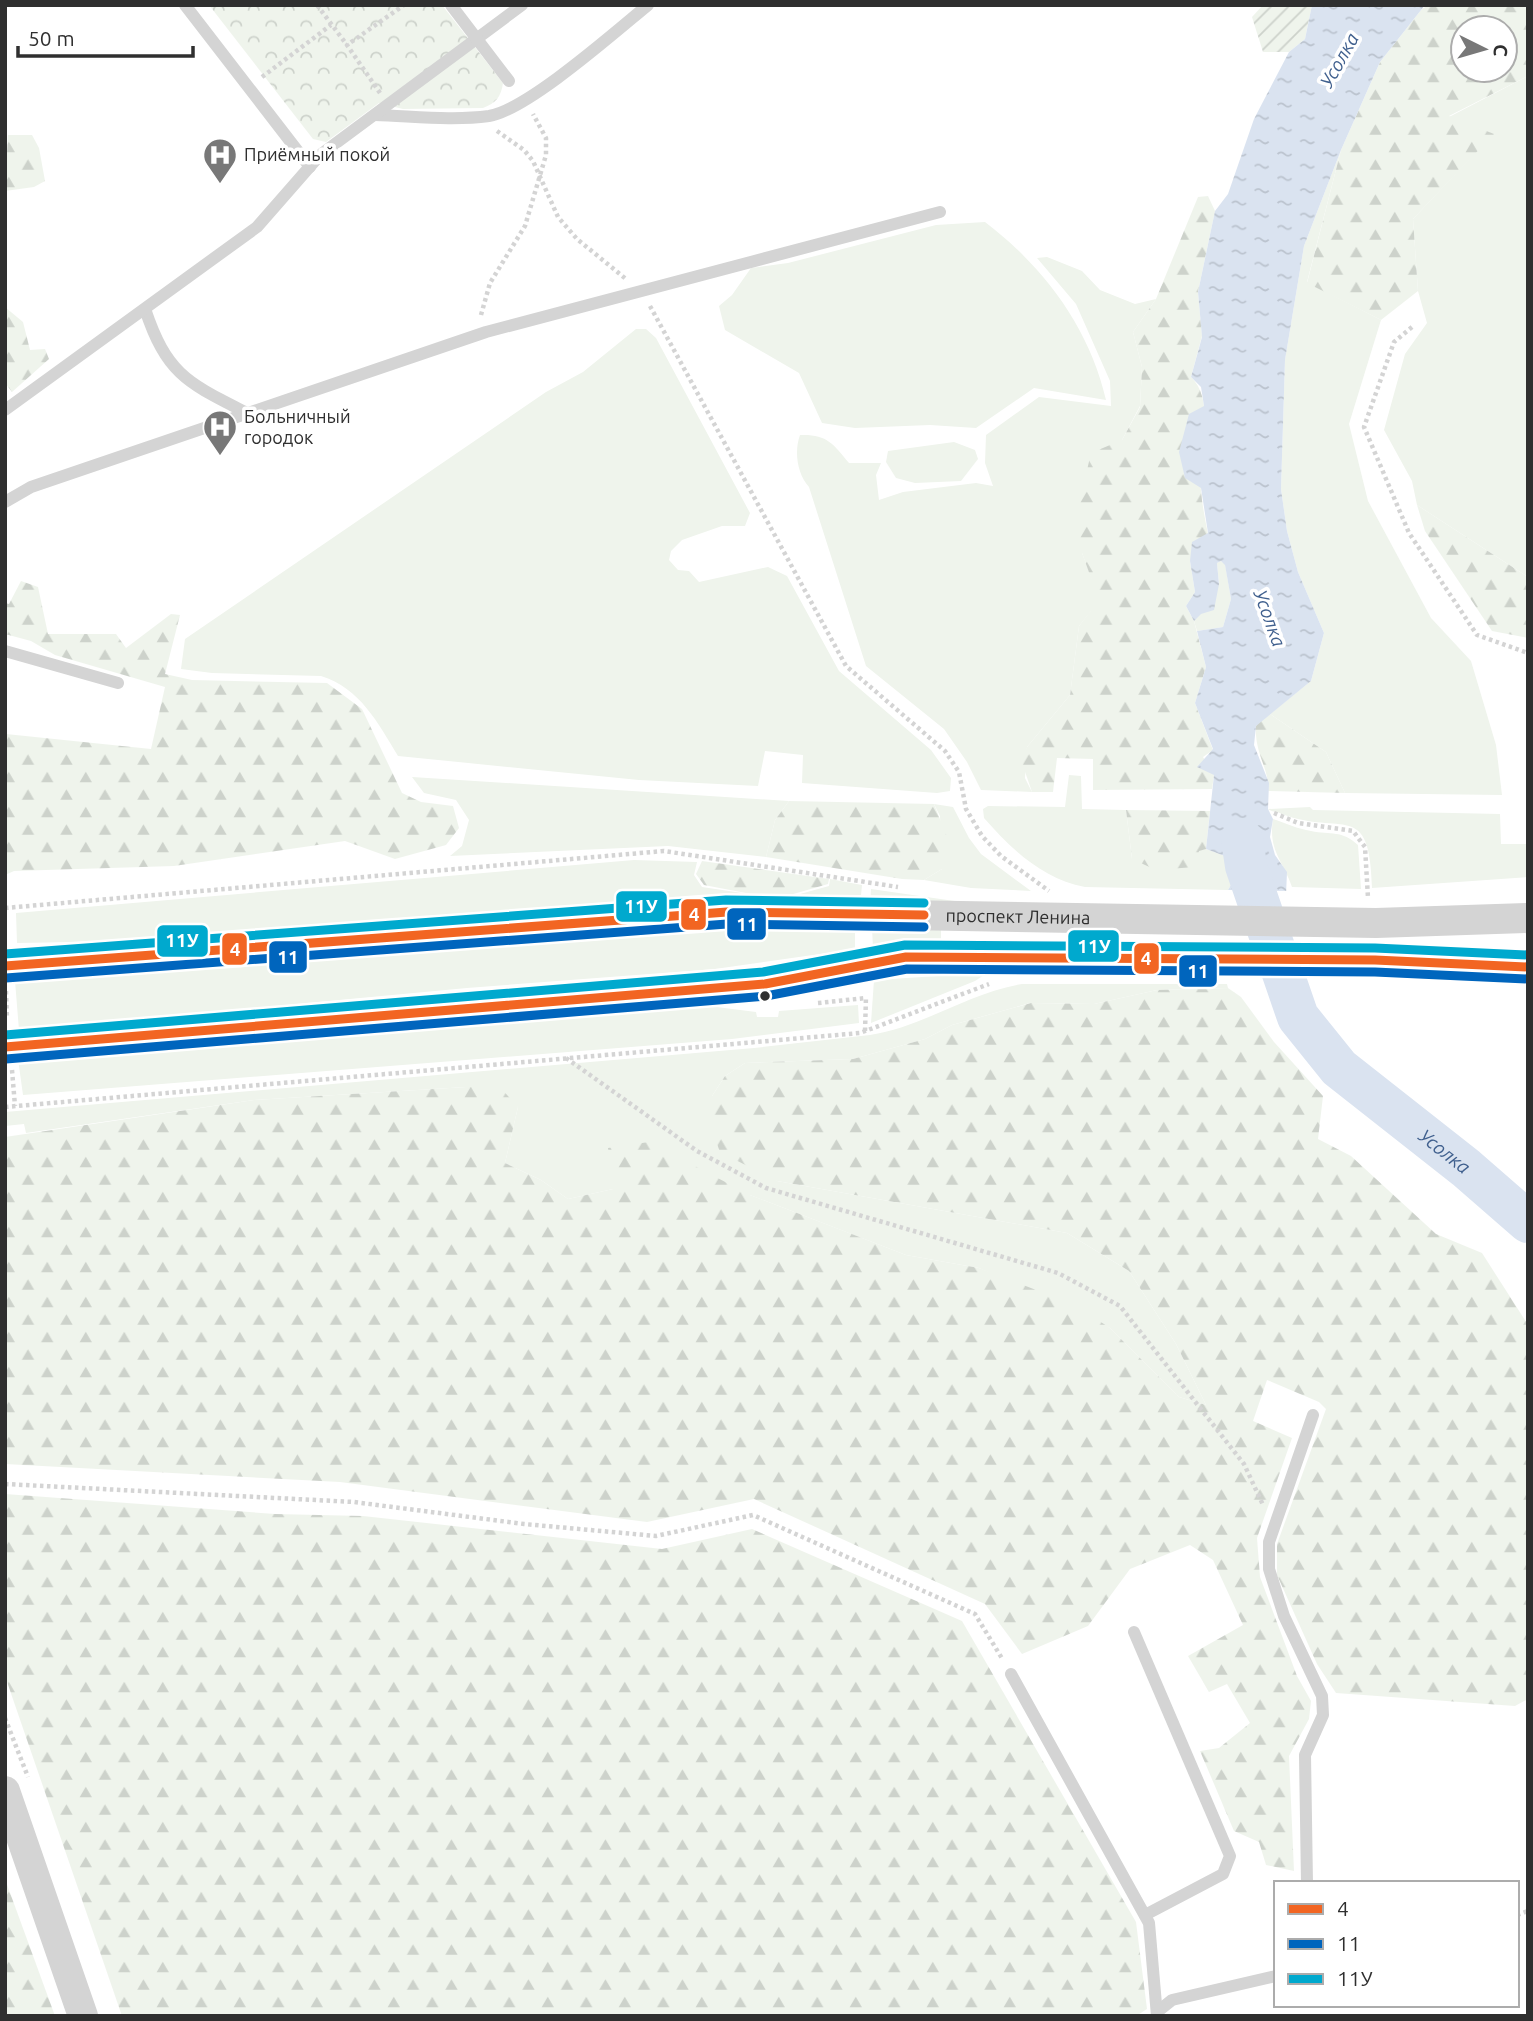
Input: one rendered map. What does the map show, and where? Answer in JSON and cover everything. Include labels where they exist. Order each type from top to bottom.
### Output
[{"type":"street","name":"проспект Ленина","points":[[5,966],[727,912],[1047,906],[1528,918]]},
{"type":"street","points":[[8,1045],[765,984],[906,957],[1375,960],[1528,967]]},
{"type":"street","points":[[5,1791],[83,2016]]},
{"type":"lane","points":[[185,5],[310,167]]},
{"type":"lane","points":[[451,5],[523,100]]},
{"type":"lane","points":[[5,411],[257,227],[320,155],[522,5]]},
{"type":"lane","points":[[375,115],[472,117],[503,112],[577,63],[648,5]]},
{"type":"lane","points":[[5,502],[31,487],[475,336],[940,212]]},
{"type":"lane","points":[[145,309],[156,344],[175,371],[195,387],[247,413]]},
{"type":"lane","points":[[5,651],[118,683]]},
{"type":"lane","points":[[1307,1881],[1305,1755],[1323,1715],[1322,1696],[1284,1616],[1269,1569],[1269,1542],[1313,1415]]},
{"type":"lane","points":[[1133,1632],[1230,1856],[1223,1874],[1145,1915]]},
{"type":"lane","points":[[1011,1674],[1149,1923],[1157,2014]]},
{"type":"lane","points":[[1157,2014],[1172,2000],[1274,1976]]},
{"type":"path","points":[[317,5],[388,105]]},
{"type":"path","points":[[347,45],[404,5]]},
{"type":"path","points":[[248,87],[331,25]]},
{"type":"path","points":[[475,336],[490,283],[525,226],[546,155],[546,138],[540,123],[523,100]]},
{"type":"path","points":[[472,117],[493,127],[524,150],[541,175],[558,217],[577,239],[640,292],[656,316],[846,666],[945,751],[959,772],[966,808],[991,846],[1047,906]]},
{"type":"path","points":[[1412,327],[1394,342],[1364,428],[1409,533],[1477,635],[1528,653]]},
{"type":"path","points":[[1275,813],[1317,827],[1334,826],[1353,831],[1365,848],[1372,914]]},
{"type":"path","points":[[5,908],[664,851],[906,888]]},
{"type":"path","points":[[5,1107],[865,1031],[997,981]]},
{"type":"path","points":[[6,987],[8,1045],[15,1106]]},
{"type":"path","points":[[865,1031],[866,988]]},
{"type":"path","points":[[566,1057],[697,1151],[766,1188],[1058,1273],[1120,1306],[1244,1464],[1274,1528]]},
{"type":"path","points":[[5,1484],[354,1502],[524,1524],[656,1536],[753,1516],[975,1614],[1011,1674]]},
{"type":"green space","points":[[209,5],[442,5],[503,83],[502,88],[497,99],[483,108],[403,109],[379,103],[326,142],[313,139]]},
{"type":"green space","points":[[1263,5],[1312,5],[1305,39],[1289,52],[1263,52],[1252,17]]},
{"type":"green space","points":[[1428,5],[1528,5],[1528,76],[1519,81],[1519,14],[1449,14],[1449,84],[1512,84],[1449,116],[1494,134],[1413,219],[1418,291],[1381,320],[1307,283],[1341,150],[1380,62],[1421,10]]},
{"type":"green space","points":[[1528,76],[1528,577],[1417,505],[1412,481],[1384,430],[1405,354],[1427,323],[1418,291],[1413,219],[1493,134],[1449,117],[1513,84],[1519,84],[1519,81]]},
{"type":"green space","points":[[8,135],[32,135],[39,148],[45,181],[34,187],[5,191]]},
{"type":"green space","points":[[1341,150],[1307,282],[1381,320],[1349,424],[1368,501],[1431,618],[1471,661],[1496,745],[1502,795],[1345,793],[1326,752],[1270,714],[1311,681],[1324,633],[1298,572],[1287,531],[1281,489],[1285,360],[1304,246]]},
{"type":"green space","points":[[1208,196],[1215,211],[1198,292],[1202,336],[1191,377],[1199,388],[1205,415],[1201,490],[1208,534],[1190,561],[1195,592],[1186,606],[1194,621],[1206,667],[1195,703],[1213,750],[1203,757],[1214,775],[1212,789],[1093,790],[1093,759],[1057,758],[1053,792],[1032,792],[1022,763],[1027,747],[1070,695],[1079,626],[1099,600],[1082,553],[1077,513],[1091,453],[1122,440],[1140,407],[1142,367],[1133,332],[1156,299],[1198,197]]},
{"type":"green space","points":[[985,222],[1045,279],[1076,323],[1098,373],[1106,400],[1034,388],[976,428],[930,425],[855,428],[822,423],[799,373],[725,330],[719,306],[732,295],[751,268],[788,263],[936,225]]},
{"type":"green space","points":[[1047,257],[1082,271],[1100,290],[1135,304],[1156,299],[1133,332],[1142,367],[1140,406],[1122,440],[1082,553],[1100,600],[1079,626],[1070,695],[1027,747],[1025,778],[1032,792],[981,790],[967,762],[944,729],[866,666],[809,487],[799,469],[797,448],[800,435],[816,436],[833,445],[849,463],[881,463],[876,475],[879,500],[903,492],[976,483],[993,486],[985,463],[986,435],[1039,397],[1111,406],[1110,381],[1076,304],[1037,258]]},
{"type":"green space","points":[[5,307],[23,322],[30,350],[45,349],[49,359],[12,392],[5,383]]},
{"type":"green space","points":[[636,329],[646,329],[656,338],[750,513],[745,526],[722,526],[682,540],[671,551],[669,560],[678,570],[689,571],[699,582],[768,567],[787,576],[839,671],[931,750],[951,778],[950,791],[937,793],[802,783],[803,755],[765,751],[758,786],[639,780],[398,756],[367,708],[347,689],[321,676],[212,673],[181,669],[185,639],[546,392],[583,372]]},
{"type":"green space","points":[[954,442],[975,450],[978,459],[961,481],[915,483],[896,478],[886,462],[888,451]]},
{"type":"green space","points":[[1417,505],[1528,577],[1528,638],[1492,631],[1425,531]]},
{"type":"green space","points":[[1221,561],[1225,564],[1231,599],[1223,627],[1197,631],[1194,621],[1219,584],[1217,563]]},
{"type":"green space","points":[[21,581],[38,587],[48,634],[116,634],[126,648],[171,614],[180,615],[165,674],[192,680],[327,683],[362,709],[402,793],[421,802],[453,806],[459,828],[446,845],[395,859],[345,841],[174,866],[14,871],[5,875],[6,734],[151,749],[165,687],[55,655],[31,641],[5,634],[5,603],[9,604]]},
{"type":"green space","points":[[1270,714],[1326,752],[1345,793],[1268,791],[1267,775],[1257,744],[1256,725]]},
{"type":"green space","points":[[1069,775],[1081,776],[1082,809],[1126,810],[1132,859],[1206,849],[1233,859],[1235,878],[1228,890],[1085,887],[1070,883],[1029,862],[984,818],[983,809],[988,806],[1065,807]]},
{"type":"green space","points":[[412,777],[789,801],[775,820],[766,857],[668,846],[450,856],[462,846],[469,820],[456,800],[424,793]]},
{"type":"green space","points":[[789,801],[934,804],[949,842],[942,869],[924,880],[902,879],[766,857],[775,820]]},
{"type":"green space","points":[[934,804],[953,807],[969,838],[981,854],[1031,891],[971,888],[924,880],[942,869],[940,816]]},
{"type":"green space","points":[[1310,807],[1313,810],[1500,814],[1501,844],[1528,844],[1528,877],[1372,888],[1366,842],[1358,831],[1349,826],[1303,820],[1268,809]]},
{"type":"green space","points":[[1126,810],[1210,811],[1206,849],[1199,851],[1194,867],[1156,870],[1132,859]]},
{"type":"green space","points":[[1273,819],[1306,830],[1341,835],[1352,840],[1358,845],[1361,889],[1292,887],[1274,847]]},
{"type":"green space","points":[[634,860],[697,862],[694,875],[702,887],[782,899],[829,886],[830,879],[862,885],[860,906],[618,905],[159,938],[17,943],[16,913]]},
{"type":"green space","points":[[702,861],[829,879],[828,884],[783,897],[766,897],[704,885],[696,874]]},
{"type":"green space","points":[[871,889],[989,906],[870,907]]},
{"type":"green space","points":[[872,927],[941,929],[941,941],[873,949]]},
{"type":"green space","points":[[649,931],[855,931],[855,949],[715,969],[467,988],[19,1030],[15,981]]},
{"type":"green space","points":[[987,973],[975,981],[871,1023],[874,980]]},
{"type":"green space","points":[[1022,984],[1227,984],[1228,988],[1157,990],[1094,1004],[1030,1003],[952,1025],[925,1039],[853,1059],[745,1063],[725,1076],[712,1096],[777,1181],[1067,1233],[1129,1271],[1176,1344],[1206,1405],[1179,1397],[1110,1328],[979,1268],[906,1255],[750,1195],[613,1189],[568,1199],[541,1180],[505,1163],[518,1107],[466,1087],[254,1100],[26,1133],[24,1124],[5,1126],[5,1112],[754,1048],[870,1035],[909,1025],[1002,988]]},
{"type":"green space","points":[[1228,988],[1241,997],[1274,1042],[1323,1096],[1318,1139],[1351,1156],[1436,1234],[1482,1253],[1528,1325],[1528,1699],[1515,1706],[1336,1693],[1317,1664],[1277,1575],[1277,1544],[1326,1409],[1319,1402],[1267,1380],[1253,1421],[1292,1438],[1257,1538],[1260,1577],[1297,1676],[1311,1701],[1309,1719],[1289,1756],[1294,1871],[1266,1865],[1259,1842],[1234,1831],[1200,1751],[1219,1748],[1250,1723],[1227,1684],[1209,1692],[1188,1656],[1243,1625],[1213,1560],[1190,1545],[1130,1569],[1088,1626],[1022,1654],[985,1604],[754,1499],[647,1522],[340,1482],[5,1464],[5,1137],[254,1100],[498,1085],[518,1107],[505,1163],[541,1180],[568,1199],[613,1189],[608,1148],[649,1142],[750,1195],[906,1255],[979,1268],[1075,1305],[1110,1328],[1179,1397],[1206,1405],[1176,1344],[1129,1271],[1067,1233],[777,1181],[720,1152],[707,1117],[712,1096],[725,1076],[745,1063],[853,1059],[925,1039],[952,1025],[1031,1003],[1094,1004],[1157,990]]},
{"type":"green space","points":[[685,1003],[756,1012],[757,1017],[778,1017],[779,1011],[858,1005],[859,1023],[732,1039],[23,1095],[18,1059]]},
{"type":"green space","points":[[5,1494],[275,1514],[363,1516],[662,1549],[752,1529],[962,1621],[1136,1922],[1147,2009],[1136,2016],[122,2016],[5,1676]]},
{"type":"green space","points":[[5,1879],[55,2016],[5,2016]]},
{"type":"water","points":[[1312,5],[1425,5],[1380,62],[1341,150],[1304,246],[1285,360],[1281,489],[1287,531],[1298,572],[1324,633],[1311,681],[1256,726],[1254,745],[1269,783],[1268,809],[1273,819],[1270,837],[1275,855],[1287,872],[1286,895],[1228,890],[1235,878],[1233,859],[1206,849],[1214,775],[1197,767],[1213,749],[1195,703],[1206,667],[1197,631],[1223,627],[1231,599],[1225,565],[1221,561],[1217,563],[1219,584],[1214,610],[1201,614],[1194,621],[1186,606],[1195,592],[1190,561],[1192,542],[1208,533],[1201,488],[1185,478],[1179,452],[1189,414],[1204,406],[1201,387],[1191,377],[1202,337],[1198,292],[1215,211],[1228,194],[1254,119],[1289,52],[1305,39]]},
{"type":"pier","points":[[1224,890],[1290,891],[1290,895],[1286,898],[1227,894]]},
{"type":"waterway","name":"Усолка","points":[[1242,839],[1246,866],[1298,1017],[1339,1068],[1466,1168],[1528,1222]]},
{"type":"transit line","name":"11У","points":[[5,954],[726,900],[924,903]]},
{"type":"transit line","name":"4","points":[[5,966],[727,912],[924,915]]},
{"type":"transit line","name":"11","points":[[6,978],[727,924],[924,927]]},
{"type":"transit line","name":"11У","points":[[5,1035],[763,972],[905,945],[1375,948],[1528,955]]},
{"type":"transit line","name":"4","points":[[5,1047],[765,984],[906,957],[1375,960],[1528,967]]},
{"type":"transit line","name":"11","points":[[6,1059],[766,996],[907,969],[1375,972],[1527,979]]},
{"type":"place","name":"Приёмный покой","points":[[220,185]]},
{"type":"place","name":"Больничный городок","points":[[220,457]]}]
